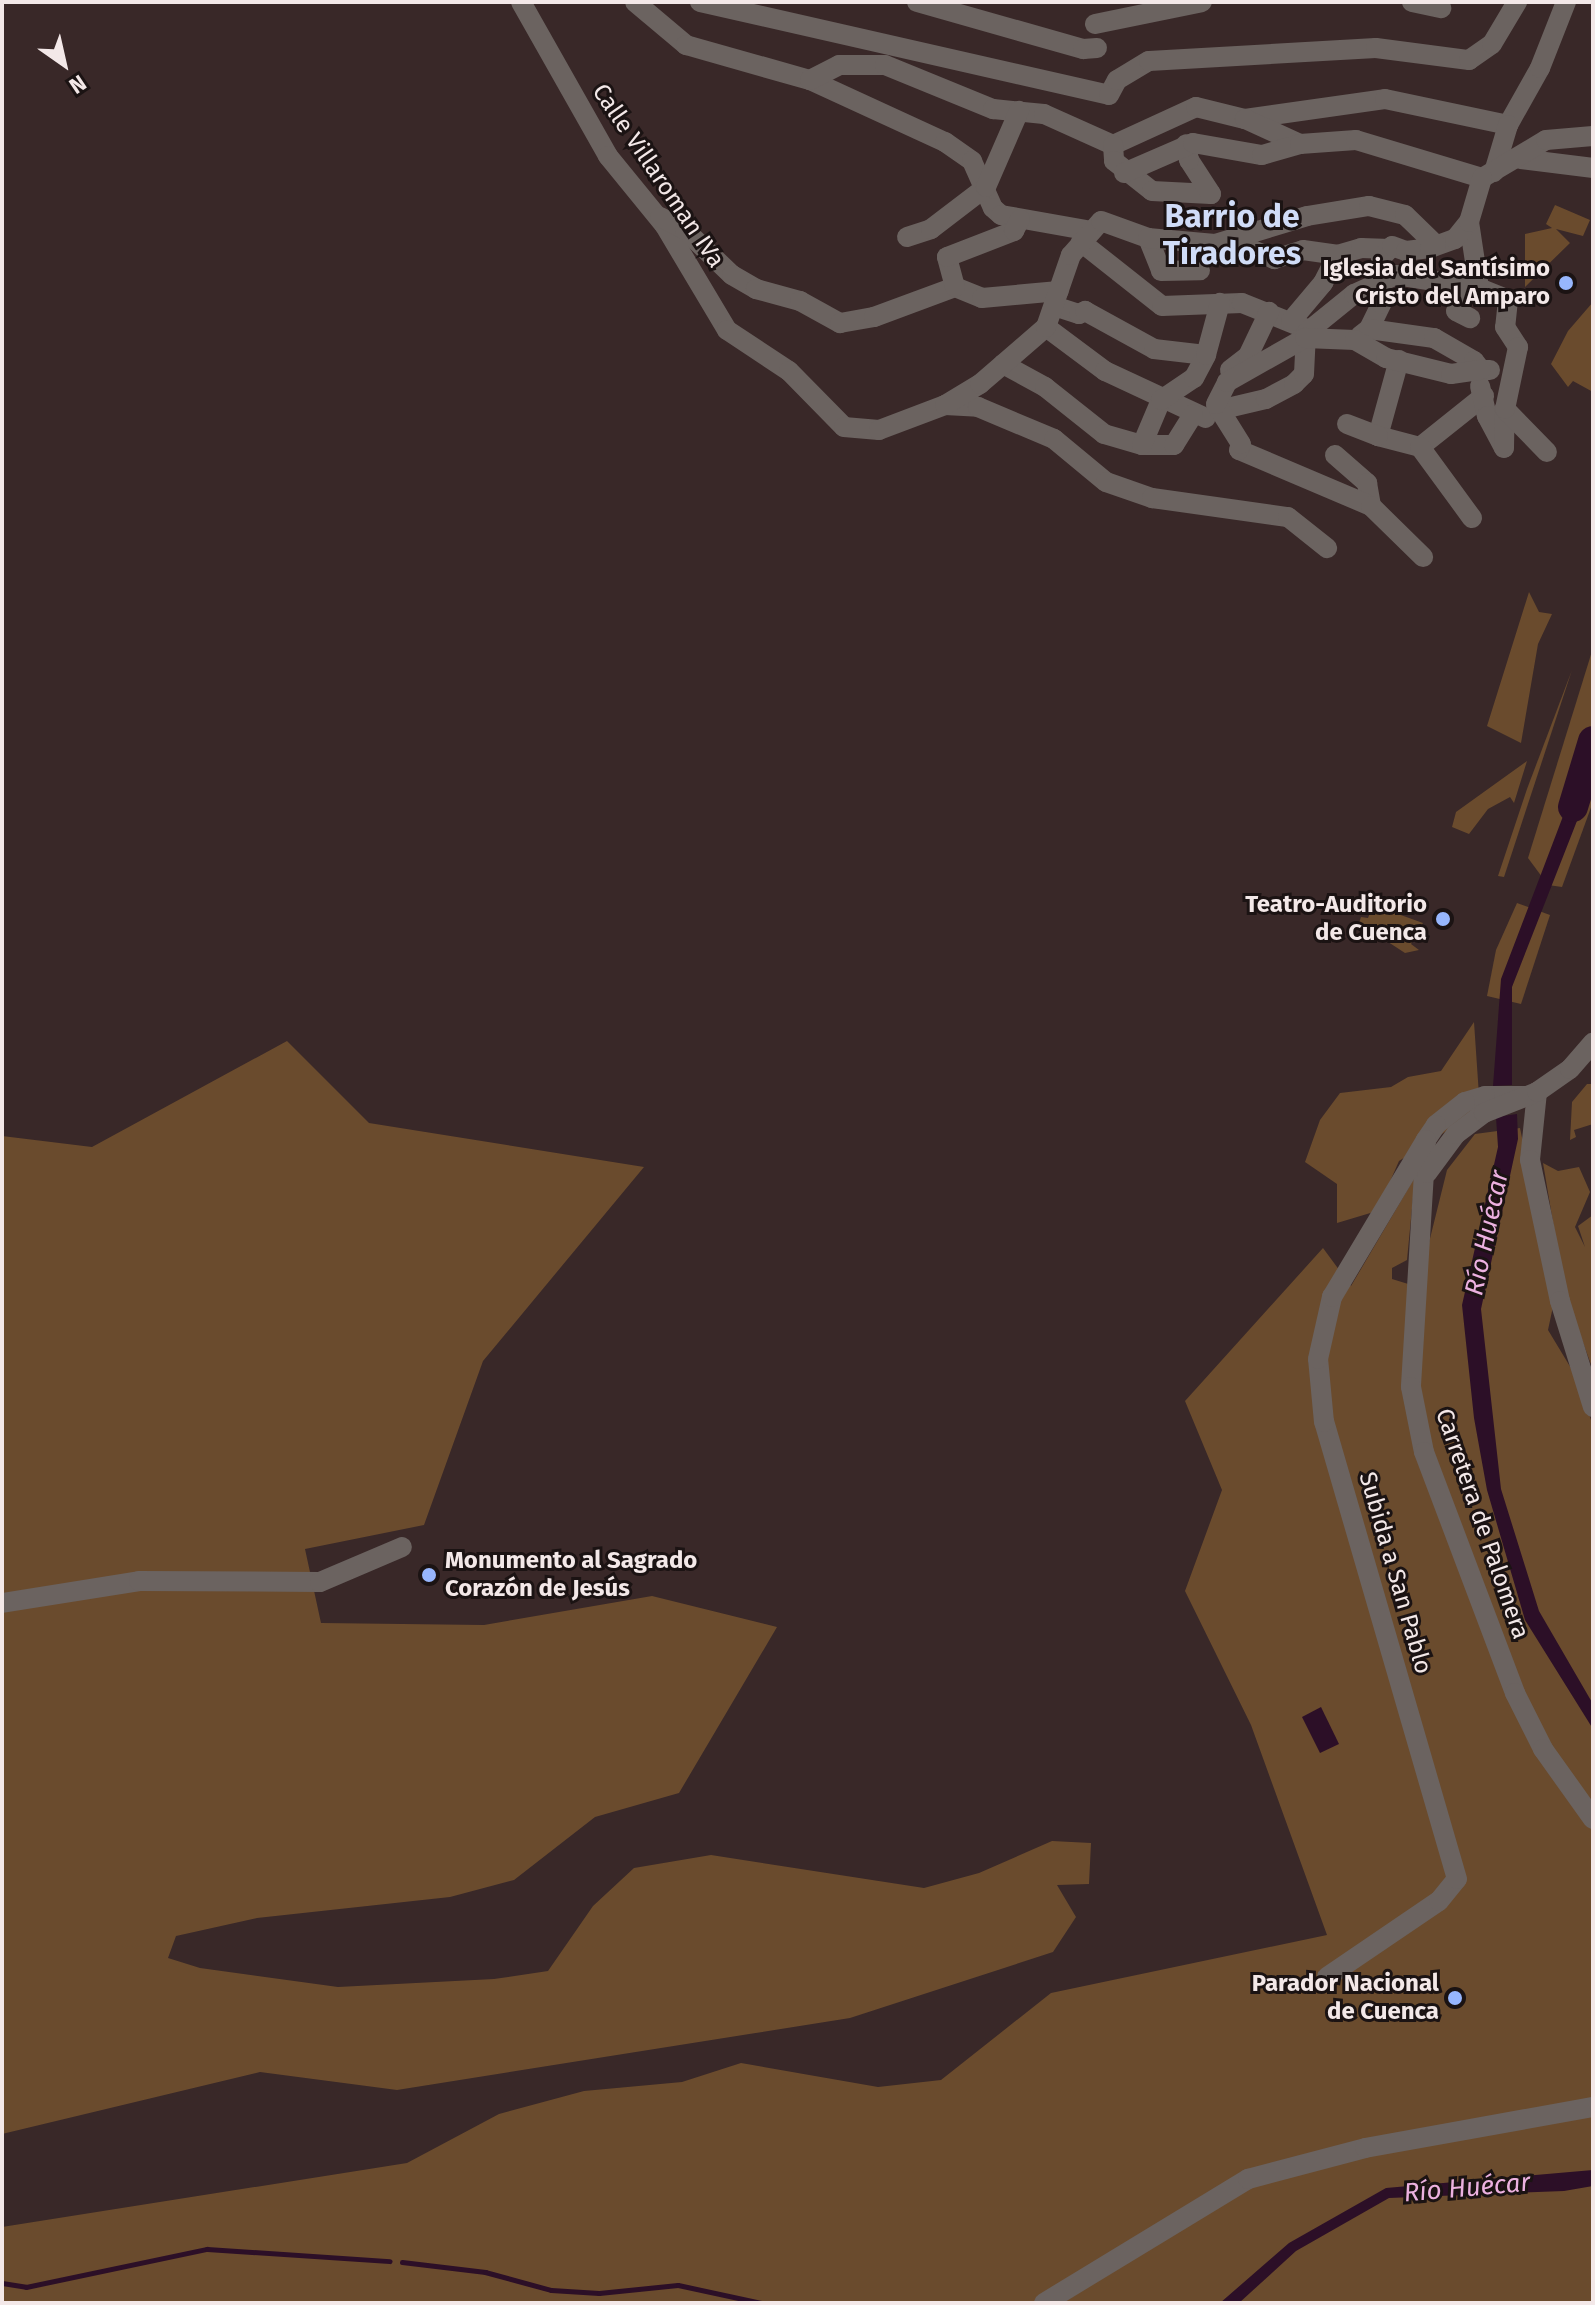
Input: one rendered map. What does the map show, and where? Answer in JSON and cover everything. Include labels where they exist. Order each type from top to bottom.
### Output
[{"type":"street","name":"Calle Villaroman IVa","points":[[521,2],[608,156],[657,215],[727,330],[789,371],[844,427],[879,430],[945,405],[978,407],[1054,439],[1106,482],[1152,498],[1288,517],[1327,548]]},
{"type":"street","points":[[635,2],[686,45],[810,80],[957,149],[972,161],[995,212],[1089,233],[1162,306],[1193,309],[1220,303],[1269,312],[1302,330],[1434,338],[1477,371],[1487,416],[1504,448],[1509,376],[1518,347],[1505,327],[1508,300],[1472,288],[1396,275],[1354,294],[1302,330],[1253,369],[1227,382]]},
{"type":"street","points":[[700,2],[1109,95],[1117,80],[1149,61],[1376,48],[1469,60],[1492,44],[1517,2]]},
{"type":"street","points":[[917,2],[1083,49],[1097,48]]},
{"type":"street","points":[[1095,24],[1202,2]]},
{"type":"street","points":[[1412,2],[1441,8]]},
{"type":"street","points":[[1231,241],[1274,259],[1303,250],[1337,255],[1361,248],[1433,247],[1455,239],[1469,222],[1508,125],[1540,68],[1566,2]]},
{"type":"street","points":[[810,80],[839,65],[885,65],[993,109],[1044,114],[1113,145],[1196,107],[1245,119],[1300,144]]},
{"type":"street","points":[[1245,119],[1385,99],[1508,125]]},
{"type":"street","points":[[907,237],[931,229],[986,187],[1019,111]]},
{"type":"street","points":[[1124,173],[1186,144],[1211,142],[1262,155],[1300,144],[1370,141],[1488,175],[1521,159],[1546,140],[1593,136]]},
{"type":"street","points":[[1113,145],[1114,161],[1124,173],[1152,191],[1211,194],[1189,160],[1186,144]]},
{"type":"street","points":[[1521,159],[1593,168]]},
{"type":"street","points":[[945,405],[1003,364],[1046,327],[1089,233],[1101,221],[1148,238],[1231,241],[1307,216],[1369,206],[1405,215],[1433,247]]},
{"type":"street","points":[[657,215],[685,230],[732,275],[840,323],[874,317],[955,287],[982,298],[1057,299],[1079,314],[1085,311],[1154,349],[1206,355]]},
{"type":"street","points":[[955,287],[947,257],[1014,231],[1020,219]]},
{"type":"street","points":[[1469,222],[1472,288],[1456,311],[1470,318]]},
{"type":"street","points":[[1148,238],[1161,271],[1200,270]]},
{"type":"street","points":[[1418,280],[1433,247]]},
{"type":"street","points":[[1362,334],[1381,304],[1381,258],[1390,249]]},
{"type":"street","points":[[1309,370],[1302,330],[1337,255]]},
{"type":"street","points":[[1142,445],[1161,400],[1194,378],[1206,355],[1220,303]]},
{"type":"street","points":[[1269,312],[1258,341],[1230,371],[1216,404],[1241,444],[1239,450],[1250,458],[1371,506],[1423,557]]},
{"type":"street","points":[[1046,327],[1105,371],[1193,414],[1222,417],[1294,384],[1309,370]]},
{"type":"street","points":[[1362,334],[1399,360],[1451,374],[1477,371],[1509,376]]},
{"type":"street","points":[[1378,436],[1399,360]]},
{"type":"street","points":[[1003,364],[1045,387],[1104,434],[1142,445],[1174,445],[1193,414]]},
{"type":"street","points":[[1253,369],[1309,370]]},
{"type":"street","points":[[1420,447],[1484,396]]},
{"type":"street","points":[[1505,409],[1547,452]]},
{"type":"street","points":[[1347,424],[1420,447],[1472,518]]},
{"type":"street","points":[[1335,455],[1367,483],[1371,506]]},
{"type":"street","points":[[1426,1140],[1454,1109],[1488,1105],[1531,1094],[1570,1069],[1593,1043]]},
{"type":"street","points":[[1531,1094],[1530,1160],[1560,1301],[1593,1407]]},
{"type":"street","points":[[1427,1173],[1456,1134],[1488,1105]]},
{"type":"street","name":"Carretera de Palomera","points":[[1426,1140],[1427,1173],[1410,1368],[1420,1437],[1515,1693],[1543,1749],[1593,1819]]},
{"type":"street","name":"Subida a San Pablo","points":[[1327,1977],[1439,1901],[1457,1879],[1324,1422],[1318,1359],[1332,1297],[1426,1140]]},
{"type":"street","points":[[2,1603],[139,1581],[320,1582],[402,1547]]},
{"type":"street","points":[[1044,2303],[1248,2179],[1365,2148],[1593,2107]]},
{"type":"shaded area","points":[[1555,205],[1590,220],[1583,236],[1556,229],[1570,243],[1525,287],[1525,234],[1552,228],[1546,224]]},
{"type":"shaded area","points":[[1593,302],[1593,392],[1573,381],[1568,387],[1551,364],[1568,331]]},
{"type":"shaded area","points":[[1529,592],[1539,612],[1552,614],[1538,644],[1521,743],[1487,726]]},
{"type":"shaded area","points":[[1593,648],[1593,802],[1562,887],[1548,885],[1528,858]]},
{"type":"shaded area","points":[[1572,670],[1504,877],[1498,876],[1527,789]]},
{"type":"shaded area","points":[[1527,761],[1514,803],[1510,797],[1488,809],[1469,834],[1452,827],[1456,812]]},
{"type":"shaded area","points":[[1517,903],[1550,915],[1521,1004],[1487,996],[1496,950]]},
{"type":"shaded area","points":[[1373,905],[1423,923],[1411,944],[1419,950],[1405,953],[1359,923],[1361,917],[1368,918]]},
{"type":"shaded area","points":[[1474,1022],[1480,1110],[1399,1161],[1377,1211],[1337,1223],[1337,1184],[1305,1162],[1320,1120],[1340,1093],[1391,1087],[1408,1077],[1441,1071]]},
{"type":"shaded area","points":[[287,1041],[369,1123],[644,1167],[483,1361],[424,1525],[305,1549],[321,1623],[484,1625],[652,1596],[777,1627],[679,1793],[595,1817],[514,1880],[450,1897],[257,1918],[176,1936],[168,1958],[200,1968],[338,1987],[494,1979],[548,1971],[593,1906],[634,1868],[711,1855],[924,1888],[979,1873],[1052,1841],[1091,1843],[1089,1884],[1057,1885],[1076,1917],[1053,1952],[850,2018],[397,2090],[260,2072],[2,2134],[2,1136],[92,1147]]},
{"type":"shaded area","points":[[1587,1084],[1593,1084],[1593,1124],[1574,1130],[1576,1137],[1570,1140],[1572,1102]]},
{"type":"shaded area","points":[[1520,1128],[1555,1297],[1548,1330],[1580,1383],[1593,1427],[1593,2303],[2,2303],[2,2227],[407,2163],[499,2114],[584,2091],[682,2082],[741,2063],[878,2087],[941,2080],[1051,1993],[1327,1935],[1251,1725],[1185,1591],[1222,1490],[1185,1401],[1323,1248],[1351,1286],[1415,1177],[1407,1260],[1392,1268],[1392,1279],[1418,1287],[1447,1170],[1475,1134]]},
{"type":"shaded area","points":[[1543,1163],[1558,1171],[1579,1167],[1590,1192],[1575,1227],[1585,1247],[1578,1226],[1593,1215],[1593,1370],[1565,1293]]},
{"type":"water","points":[[1581,769],[1593,773],[1593,780],[1512,987],[1512,1085],[1493,1086],[1501,979]]},
{"type":"water","points":[[1517,1114],[1518,1139],[1481,1309],[1501,1489],[1539,1611],[1593,1704],[1593,1729],[1525,1620],[1487,1490],[1474,1418],[1462,1305],[1498,1147],[1496,1117]]},
{"type":"water","points":[[1321,1707],[1339,1744],[1320,1753],[1302,1717]]},
{"type":"water","points":[[1593,2170],[1593,2186],[1564,2191],[1389,2198],[1296,2251],[1239,2303],[1220,2303],[1289,2243],[1386,2188]]},
{"type":"waterway","name":"Río Huécar","points":[[1573,807],[1593,741]]},
{"type":"waterway","points":[[2,2283],[26,2287],[207,2249],[390,2261]]},
{"type":"waterway","points":[[402,2262],[485,2272],[551,2290],[599,2293],[678,2285],[761,2303]]},
{"type":"place","name":"Iglesia del Santísimo Cristo del Amparo","points":[[1566,283]]},
{"type":"place","name":"Teatro-Auditorio de Cuenca","points":[[1443,919]]},
{"type":"place","name":"Monumento al Sagrado Corazón de Jesús","points":[[429,1575]]},
{"type":"place","name":"Parador Nacional de Cuenca","points":[[1455,1998]]},
{"type":"district","name":"Barrio de Tiradores","points":[[1232,236]]}]
